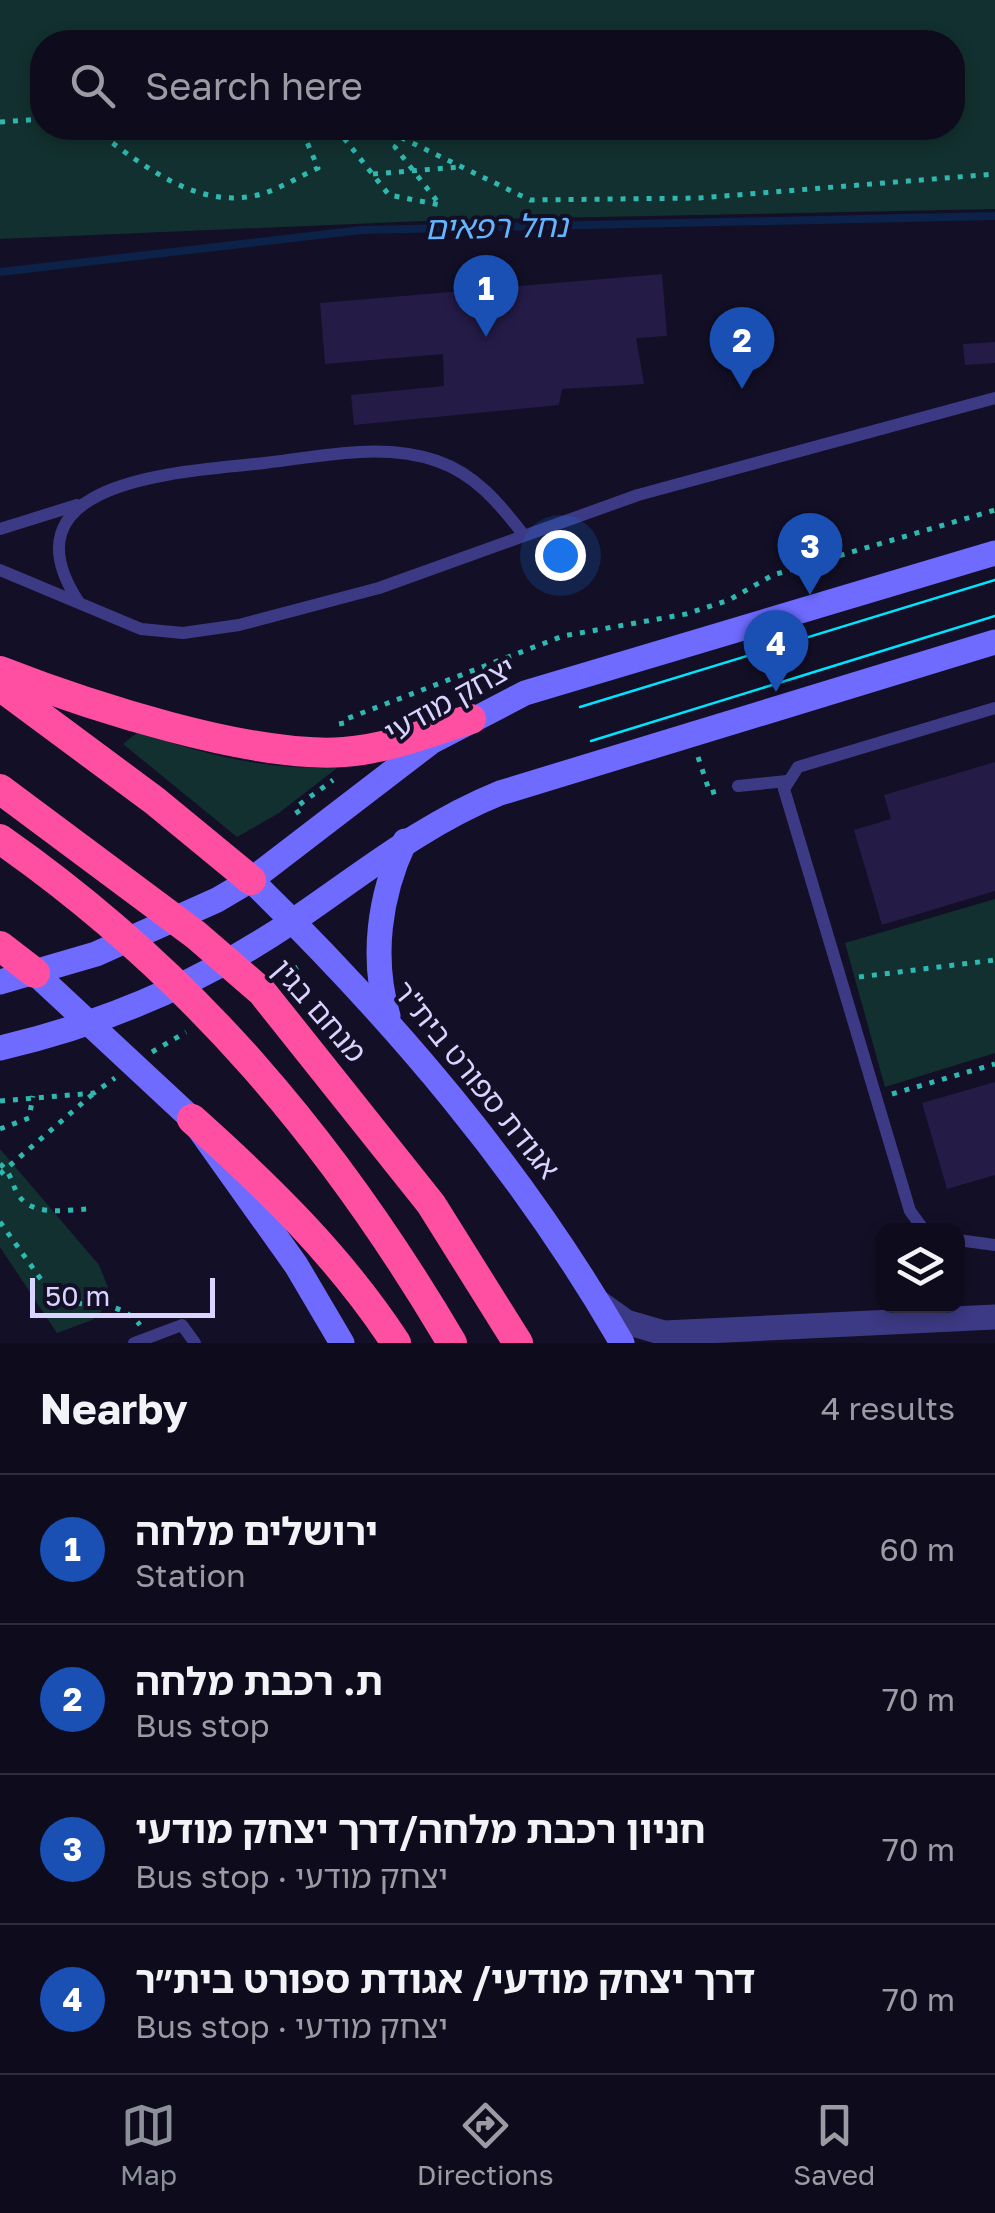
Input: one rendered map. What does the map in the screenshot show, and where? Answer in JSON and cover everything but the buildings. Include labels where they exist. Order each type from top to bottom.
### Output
[{"type":"highway","points":[[0,671],[138,717],[268,747],[306,751],[344,752],[388,745],[471,719]]},
{"type":"highway","points":[[0,686],[140,789],[251,880]]},
{"type":"highway","name":"מנחם בגין","points":[[0,789],[196,935],[262,992],[431,1204],[518,1343]]},
{"type":"highway","points":[[0,840],[120,932],[227,1032],[358,1195],[452,1343]]},
{"type":"highway","points":[[0,946],[35,973]]},
{"type":"highway","points":[[192,1119],[266,1186],[322,1245],[396,1343]]},
{"type":"main road","name":"יצחק מודעי","points":[[0,982],[161,927],[251,880],[388,772],[471,719],[582,674],[995,553]]},
{"type":"main road","points":[[0,1048],[91,1022],[176,988],[293,921],[404,841],[468,806],[531,782],[995,642]]},
{"type":"main road","points":[[389,1021],[378,949],[388,882],[404,841]]},
{"type":"main road","name":"אגודת ספורט בית\"ר","points":[[251,880],[389,1021],[507,1165],[622,1343]]},
{"type":"main road","points":[[35,973],[192,1119],[296,1265],[342,1343]]},
{"type":"street","points":[[598,1302],[626,1322],[664,1333],[995,1317]]},
{"type":"lane","points":[[0,570],[79,604],[163,632],[203,631],[293,614],[379,588],[638,494],[995,398]]},
{"type":"lane","points":[[0,529],[148,476],[366,452],[406,454],[437,461],[464,474],[487,490],[523,534]]},
{"type":"lane","points":[[79,604],[61,571],[58,552],[67,520],[84,502]]},
{"type":"lane","points":[[919,1223],[910,1211],[785,800],[786,781],[798,766],[995,708]]},
{"type":"lane","points":[[738,786],[786,781]]},
{"type":"lane","points":[[965,1241],[995,1245]]},
{"type":"lane","points":[[134,1343],[182,1325],[195,1343]]},
{"type":"path","points":[[0,122],[30,120]]},
{"type":"path","points":[[109,140],[152,171],[195,192],[227,198],[256,196],[318,168],[306,140]]},
{"type":"path","points":[[346,140],[389,195],[440,205],[394,146],[400,140]]},
{"type":"path","points":[[406,140],[530,200],[699,198],[995,174]]},
{"type":"path","points":[[373,174],[462,167]]},
{"type":"path","points":[[697,755],[710,793],[738,786]]},
{"type":"path","points":[[840,980],[995,960]]},
{"type":"path","points":[[876,1099],[995,1064]]},
{"type":"path","points":[[0,1174],[94,1092]]},
{"type":"path","points":[[0,1129],[29,1118],[33,1096]]},
{"type":"path","points":[[0,1164],[20,1197],[41,1210],[88,1209]]},
{"type":"path","points":[[0,1222],[55,1300],[125,1310],[150,1337]]},
{"type":"green space","points":[[0,0],[995,0],[995,209],[447,220],[0,239]]},
{"type":"green space","points":[[138,732],[236,759],[337,768],[279,813],[237,837],[123,744]]},
{"type":"green space","points":[[995,899],[995,1053],[885,1087],[845,943]]},
{"type":"green space","points":[[0,1149],[99,1265],[113,1300],[92,1320],[57,1333],[0,1247]]},
{"type":"waterway","name":"נחל רפאים","points":[[0,272],[362,230],[995,216]]},
{"type":"tram line","points":[[580,707],[995,580]]},
{"type":"tram line","points":[[591,741],[995,616]]},
{"type":"place","name":"ירושלים מלחה","points":[[486,337]]},
{"type":"place","name":"ת. רכבת מלחה","points":[[742,389]]},
{"type":"place","name":"חניון רכבת מלחה/דרך יצחק מודעי","points":[[810,595]]},
{"type":"place","name":"דרך יצחק מודעי/ אגודת ספורט בית״ר","points":[[776,692]]}]
